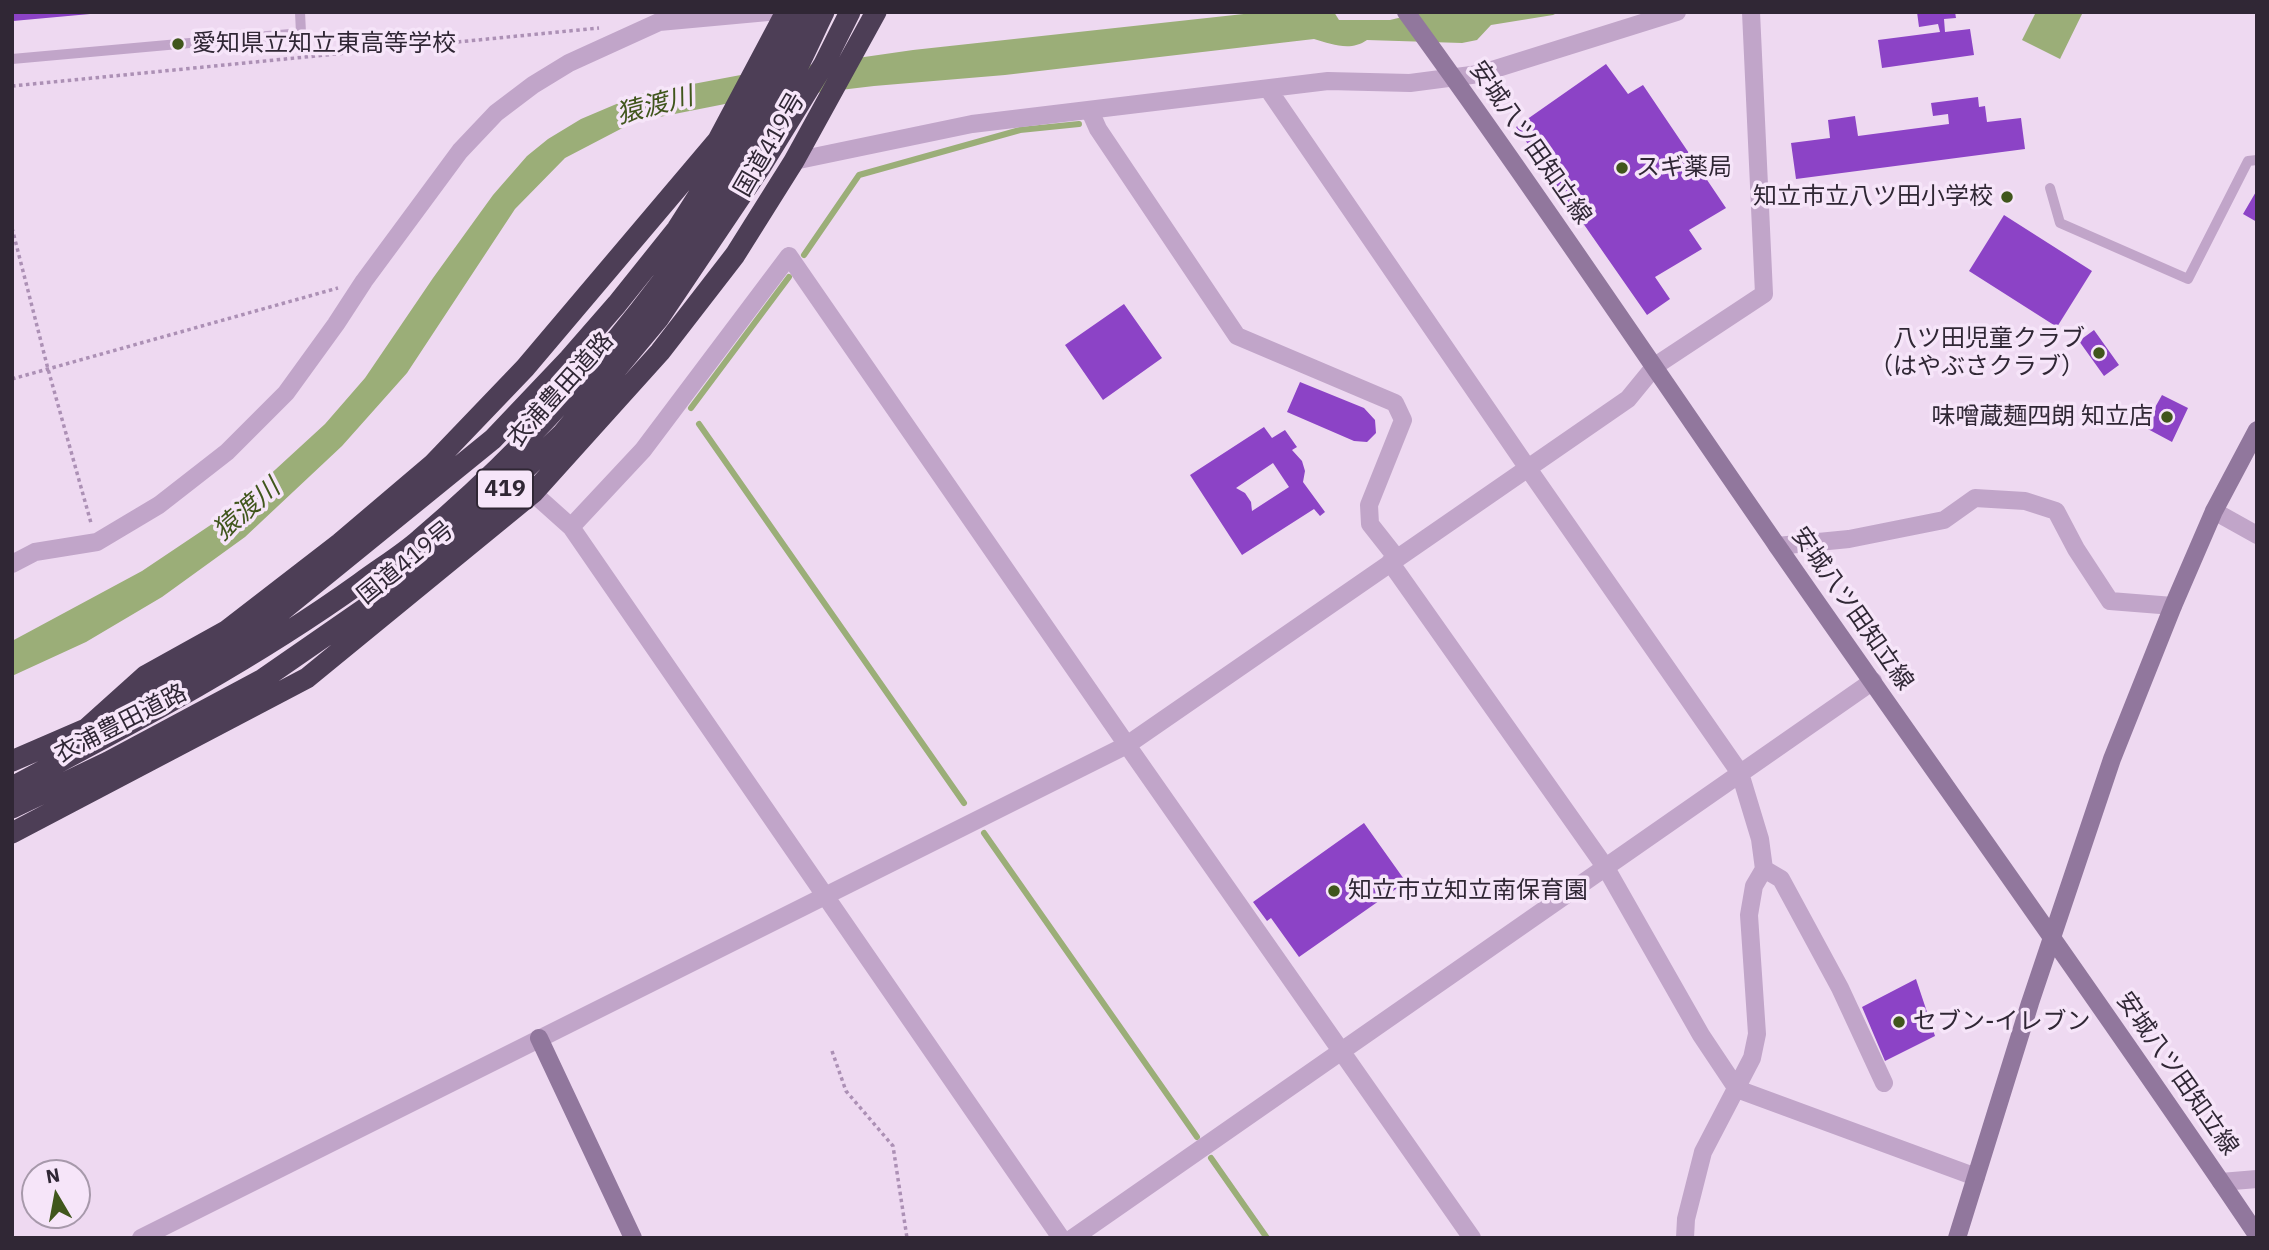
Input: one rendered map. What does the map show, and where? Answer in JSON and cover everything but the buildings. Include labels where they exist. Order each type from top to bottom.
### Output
[{"type":"highway","name":"国道419号","points":[[12,761],[86,729],[145,676],[226,631],[340,543],[433,464],[525,368],[718,140],[786,12]]},
{"type":"highway","name":"衣浦豊田道路","points":[[86,729],[157,692],[274,617],[493,439],[618,304],[677,229],[746,121],[807,12]]},
{"type":"highway","name":"衣浦豊田道路","points":[[15,802],[313,617],[419,540],[490,475],[565,400],[660,281],[718,201],[778,104],[824,12]]},
{"type":"highway","name":"衣浦豊田道路","points":[[15,802],[108,762],[263,680],[429,562],[564,433],[660,318],[760,167],[824,64],[850,12]]},
{"type":"highway","name":"国道419号","points":[[12,833],[307,678],[533,493],[660,352],[736,255],[794,161],[876,12]]},
{"type":"main road","name":"安城八ツ田知立線","points":[[1406,12],[1655,366],[1777,546],[2052,937],[2257,1235]]},
{"type":"main road","points":[[1957,1238],[2052,937],[2112,759],[2214,511],[2257,430]]},
{"type":"main road","points":[[539,1038],[633,1238]]},
{"type":"street","points":[[12,564],[35,552],[97,542],[159,505],[227,452],[286,394],[364,281],[460,151],[496,113],[533,85],[569,62],[659,22],[768,12]]},
{"type":"street","points":[[794,161],[972,124],[1328,81],[1410,83],[1479,74],[1677,12]]},
{"type":"street","points":[[141,1238],[1127,745],[1628,399],[1655,366],[1764,294],[1751,12]]},
{"type":"street","points":[[1268,89],[1740,773],[1760,839],[1764,869],[1754,886],[1749,915],[1757,1034],[1752,1058],[1703,1152],[1686,1219],[1685,1238]]},
{"type":"street","points":[[1090,111],[1098,129],[1237,336],[1395,403],[1403,421],[1369,505],[1370,524],[1606,868],[1701,1035],[1737,1089],[1976,1177]]},
{"type":"street","points":[[570,527],[643,450],[789,256],[1472,1238]]},
{"type":"street","points":[[533,493],[570,527],[1061,1238]]},
{"type":"street","points":[[1777,546],[1849,539],[1944,520],[1975,498],[2025,501],[2056,511],[2076,549],[2110,601],[2173,606]]},
{"type":"street","points":[[2214,511],[2257,535]]},
{"type":"street","points":[[1073,1238],[1873,681]]},
{"type":"street","points":[[1764,869],[1781,879],[1840,988],[1884,1083]]},
{"type":"street","points":[[2221,1182],[2257,1179]]},
{"type":"lane","points":[[12,58],[301,33],[300,12]]},
{"type":"lane","points":[[2050,188],[2060,223],[2188,279],[2248,161],[2257,160]]},
{"type":"path","points":[[12,86],[604,27]]},
{"type":"path","points":[[12,228],[97,542]]},
{"type":"path","points":[[12,379],[364,281]]},
{"type":"path","points":[[832,1051],[846,1091],[893,1146],[907,1238]]},
{"type":"water","name":"猿渡川","points":[[1262,12],[1334,12],[1339,20],[1390,20],[1423,12],[1559,12],[1491,25],[1477,40],[1462,43],[1367,40],[1348,46],[1314,39],[1005,75],[874,86],[730,103],[634,122],[565,158],[515,209],[407,373],[342,446],[245,537],[162,597],[86,642],[12,676],[12,641],[142,571],[227,514],[325,424],[365,378],[493,195],[527,156],[548,139],[581,119],[640,94],[746,74],[913,50]]},
{"type":"water","points":[[2036,12],[2083,12],[2060,59],[2022,40]]},
{"type":"waterway","points":[[804,255],[859,175],[1020,130],[1079,124]]},
{"type":"waterway","points":[[691,408],[789,277]]},
{"type":"waterway","points":[[699,424],[964,803]]},
{"type":"waterway","points":[[984,833],[1197,1137]]},
{"type":"waterway","points":[[1211,1158],[1267,1238]]},
{"type":"place","name":"愛知県立知立東高等学校","points":[[178,44]]},
{"type":"place","name":"スギ薬局","points":[[1622,168]]},
{"type":"place","name":"知立市立八ツ田小学校","points":[[2007,197]]},
{"type":"place","name":"八ツ田児童クラブ （はやぶさクラブ）","points":[[2099,353]]},
{"type":"place","name":"味噌蔵麺四朗 知立店","points":[[2167,417]]},
{"type":"place","name":"知立市立知立南保育園","points":[[1334,891]]},
{"type":"place","name":"セブン-イレブン","points":[[1899,1022]]}]
